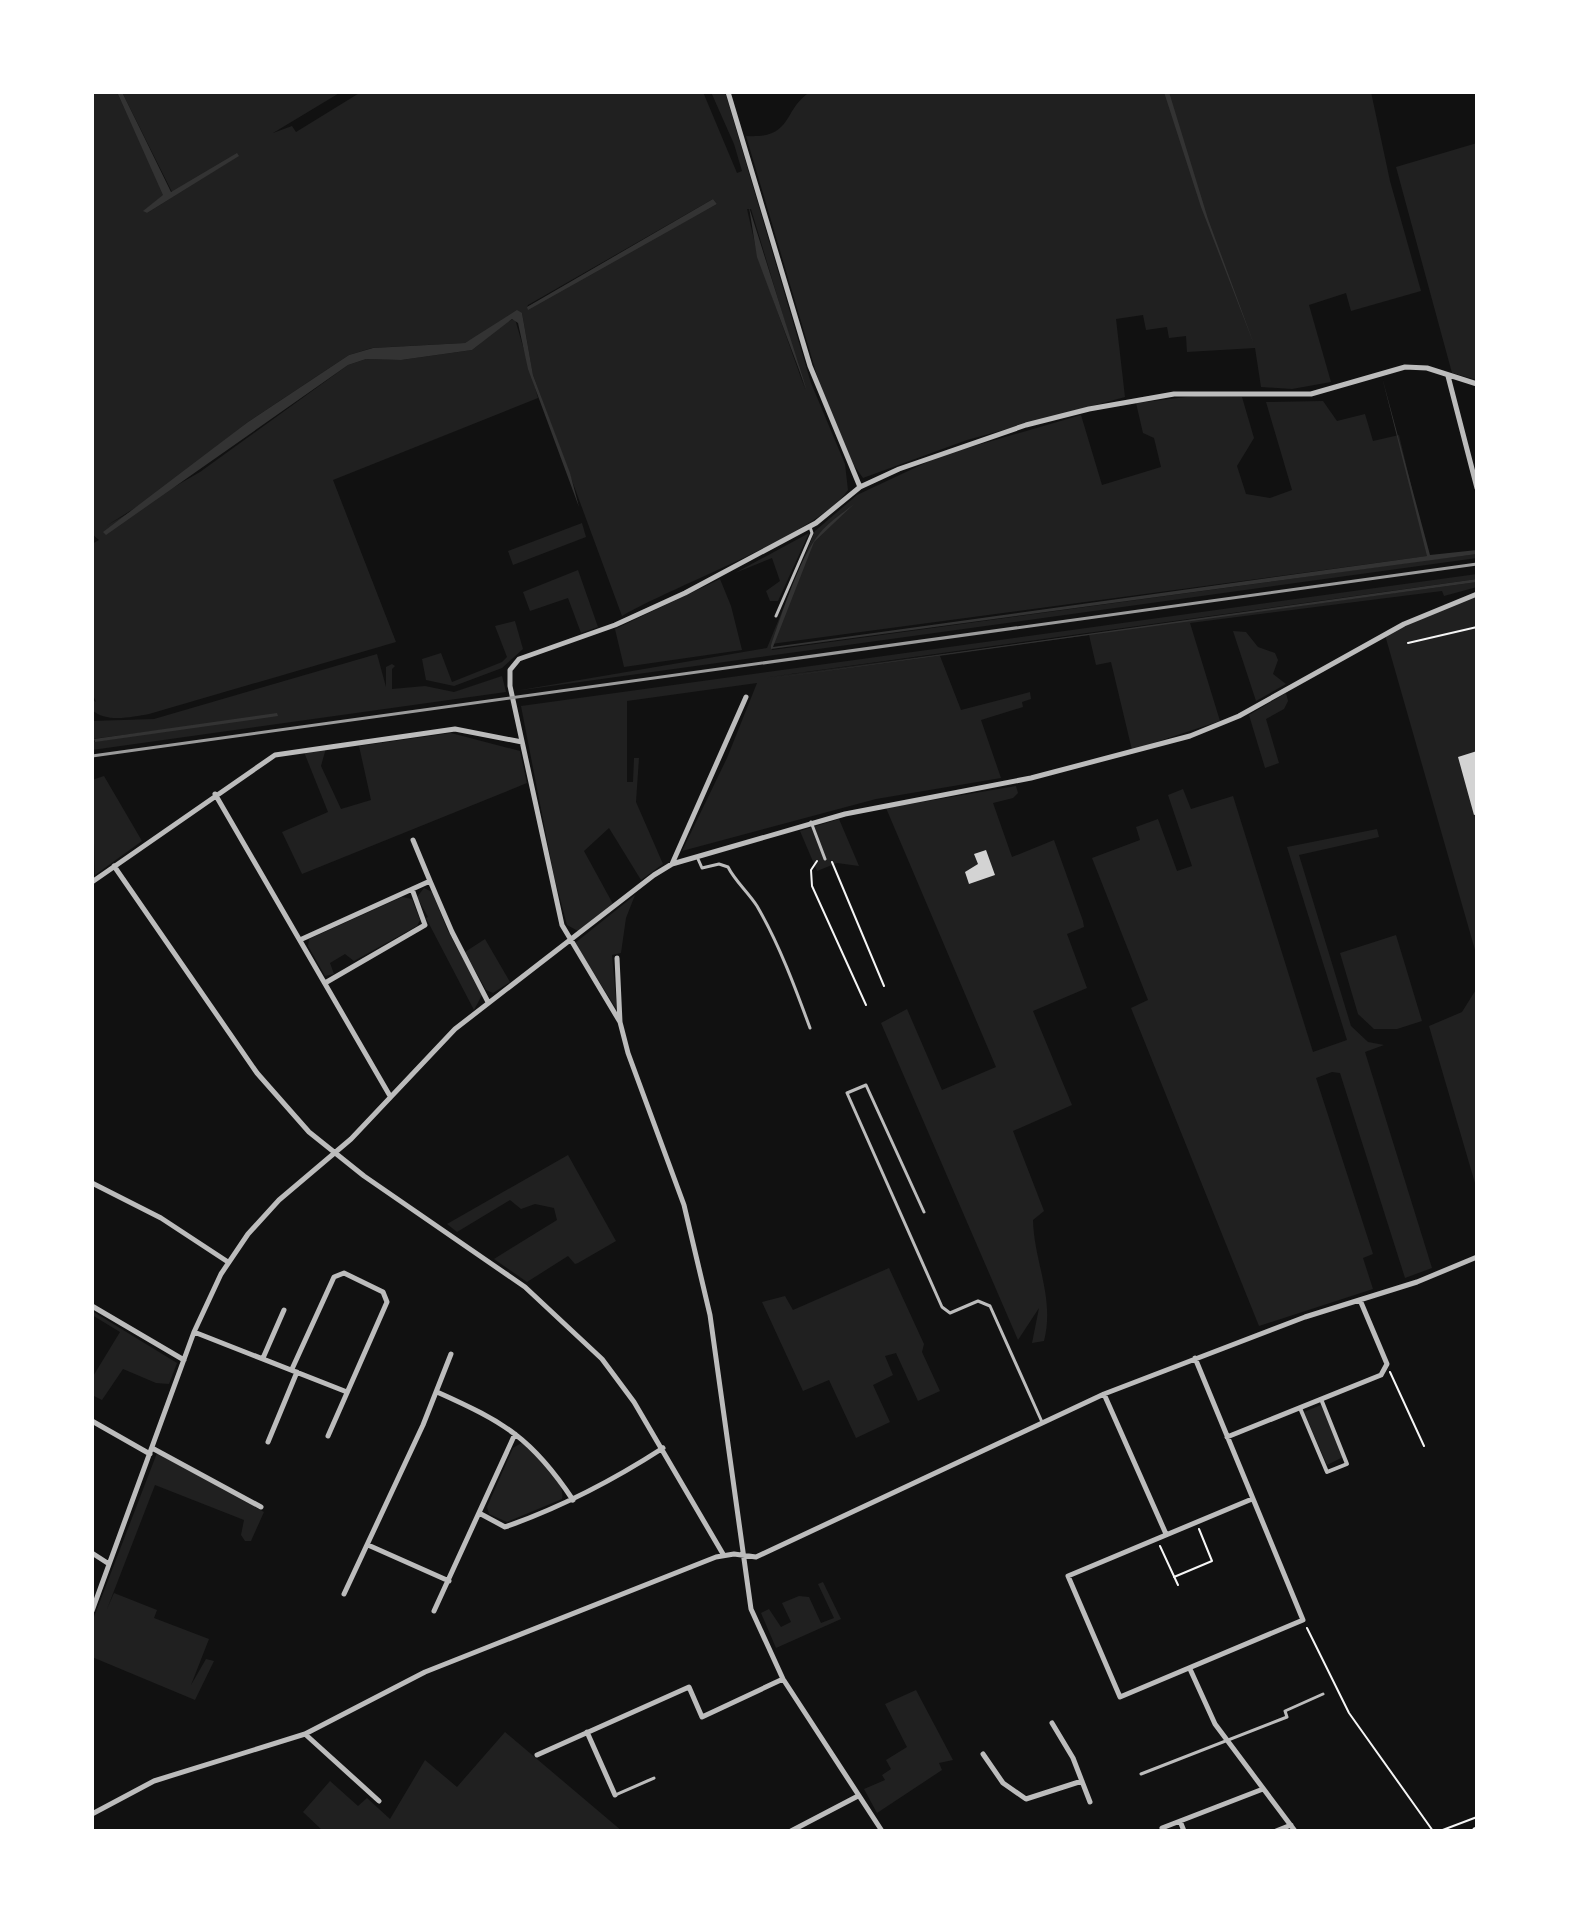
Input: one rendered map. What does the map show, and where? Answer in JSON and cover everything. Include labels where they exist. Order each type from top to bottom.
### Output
[{"type":"street","points":[[728,92],[814,379],[860,487]]},
{"type":"street","points":[[620,1022],[569,941],[555,903],[509,675],[519,659],[658,606],[810,527],[860,487],[970,442],[1122,402],[1193,392],[1304,395],[1405,367],[1427,368],[1477,384]]},
{"type":"street","points":[[1447,375],[1477,488]]},
{"type":"street","points":[[92,1611],[194,1332],[228,1262],[262,1216],[334,1155],[437,1046],[488,1002],[672,864],[811,822],[892,802],[1031,778],[1143,751],[1212,728],[1404,624],[1477,594]]},
{"type":"street","points":[[672,864],[746,697]]},
{"type":"street","points":[[92,882],[269,757],[290,751],[455,729],[522,742]]},
{"type":"street","points":[[215,794],[257,871],[302,939],[390,1096]]},
{"type":"street","points":[[413,840],[452,932],[488,1002]]},
{"type":"street","points":[[114,866],[257,1073],[334,1155],[500,1269],[554,1312],[602,1359],[663,1448],[723,1554]]},
{"type":"street","points":[[302,939],[430,881]]},
{"type":"street","points":[[325,983],[425,925],[412,889]]},
{"type":"street","points":[[617,958],[620,1022],[646,1108],[690,1227],[723,1389],[751,1609],[783,1679],[882,1831]]},
{"type":"street","points":[[92,1183],[161,1218],[228,1262]]},
{"type":"street","points":[[92,1814],[154,1781],[305,1734],[425,1672],[723,1554],[756,1557],[1104,1394],[1195,1358],[1417,1282],[1477,1257]]},
{"type":"street","points":[[268,1442],[334,1277],[344,1273],[383,1292],[387,1302],[328,1436]]},
{"type":"street","points":[[1227,1437],[1381,1375],[1386,1369],[1360,1300]]},
{"type":"street","points":[[92,1306],[184,1360]]},
{"type":"street","points":[[263,1358],[284,1310]]},
{"type":"street","points":[[194,1332],[347,1392]]},
{"type":"street","points":[[344,1594],[437,1392],[451,1354]]},
{"type":"street","points":[[1195,1358],[1303,1620],[1120,1697],[1068,1576],[1252,1499]]},
{"type":"street","points":[[437,1392],[515,1434],[536,1449],[573,1500]]},
{"type":"street","points":[[1104,1394],[1166,1534]]},
{"type":"street","points":[[1300,1408],[1327,1472],[1338,1468],[1347,1464],[1321,1399]]},
{"type":"street","points":[[92,1421],[261,1507]]},
{"type":"street","points":[[434,1611],[515,1434]]},
{"type":"street","points":[[479,1513],[505,1527],[603,1486],[663,1448]]},
{"type":"street","points":[[368,1545],[449,1581]]},
{"type":"street","points":[[92,1553],[109,1564]]},
{"type":"street","points":[[1190,1669],[1215,1724],[1293,1828],[1276,1831]]},
{"type":"street","points":[[537,1755],[689,1687],[702,1717],[783,1679]]},
{"type":"street","points":[[1052,1723],[1069,1749],[1090,1802]]},
{"type":"street","points":[[587,1732],[615,1795]]},
{"type":"street","points":[[305,1734],[379,1801]]},
{"type":"street","points":[[983,1754],[1003,1783],[1026,1799],[1082,1781]]},
{"type":"street","points":[[1164,1831],[1162,1828],[1263,1789]]},
{"type":"street","points":[[791,1831],[858,1796]]},
{"type":"street","points":[[1180,1821],[1184,1831]]},
{"type":"lane","points":[[776,616],[812,533],[810,527]]},
{"type":"lane","points":[[811,822],[825,859]]},
{"type":"lane","points":[[698,857],[702,868],[719,864],[728,867],[733,877],[747,889],[791,976],[810,1028]]},
{"type":"lane","points":[[924,1212],[866,1085],[847,1093],[942,1307],[950,1313],[978,1301],[990,1306],[1043,1423]]},
{"type":"lane","points":[[1141,1774],[1287,1717],[1285,1711],[1323,1694]]},
{"type":"lane","points":[[615,1795],[654,1778]]},
{"type":"path","points":[[1408,643],[1477,627]]},
{"type":"path","points":[[866,1005],[812,886],[813,863],[830,858],[884,986]]},
{"type":"path","points":[[1386,1369],[1394,1376],[1424,1446]]},
{"type":"path","points":[[1174,1577],[1212,1561],[1197,1524]]},
{"type":"path","points":[[1156,1537],[1178,1585]]},
{"type":"path","points":[[1303,1620],[1349,1713],[1433,1831]]},
{"type":"path","points":[[1440,1831],[1477,1817]]},
{"type":"shaded area","points":[[92,92],[117,92],[164,195],[144,211],[147,213],[238,156],[172,192],[122,92],[341,92],[273,133],[292,126],[296,132],[361,92],[703,92],[737,173],[742,171],[734,144],[711,92],[725,92],[811,383],[845,464],[848,490],[832,507],[777,541],[622,616],[533,375],[522,313],[465,343],[372,348],[349,355],[248,422],[154,496],[106,526],[200,472],[348,365],[366,359],[401,360],[472,350],[508,321],[515,319],[538,398],[333,480],[396,642],[149,714],[104,717],[92,710],[92,699],[96,702],[92,693],[92,544],[99,540],[92,534]],"holes":[[[713,199],[717,204],[527,307],[528,305]],[[747,209],[751,209],[805,389],[758,257]]]},
{"type":"shaded area","points":[[117,92],[122,92],[171,192],[237,153],[239,156],[147,213],[143,211],[163,195]]},
{"type":"shaded area","points":[[810,92],[1371,92],[1390,181],[1421,291],[1351,311],[1346,293],[1309,305],[1331,382],[1292,389],[1261,387],[1255,348],[1187,352],[1186,336],[1169,338],[1167,327],[1146,330],[1143,315],[1116,319],[1125,397],[967,440],[863,478],[853,464],[821,389],[746,136],[761,136],[780,128],[801,99]]},
{"type":"shaded area","points":[[1164,92],[1169,92],[1208,219],[1255,347],[1201,207]]},
{"type":"shaded area","points":[[1477,143],[1477,380],[1452,373],[1396,167]]},
{"type":"shaded area","points":[[713,199],[717,204],[528,310],[527,307]]},
{"type":"shaded area","points":[[749,207],[807,391],[757,257]]},
{"type":"shaded area","points":[[517,310],[522,313],[533,375],[570,473],[579,507],[528,369],[518,323],[512,319],[472,350],[401,360],[366,359],[348,365],[106,535],[103,532],[248,422],[349,355],[373,348],[465,343]]},
{"type":"shaded area","points":[[1382,377],[1430,555],[1477,550],[1477,554],[771,649],[792,587],[812,544],[828,525],[854,504],[814,542],[773,647],[1427,556]]},
{"type":"shaded area","points":[[1195,396],[1242,397],[1254,438],[1237,466],[1246,494],[1270,498],[1292,490],[1266,402],[1323,401],[1337,421],[1365,414],[1373,441],[1399,435],[1428,556],[771,644],[772,650],[1428,560],[1477,554],[1477,558],[515,691],[767,648],[815,531],[857,495],[940,456],[1081,415],[1102,485],[1161,467],[1154,438],[1143,433],[1136,403]]},
{"type":"shaded area","points":[[582,523],[586,537],[513,565],[508,551]]},
{"type":"shaded area","points":[[809,533],[778,601],[770,601],[766,591],[780,581],[772,558],[735,573]]},
{"type":"shaded area","points":[[578,570],[598,627],[581,633],[568,598],[530,611],[523,592]]},
{"type":"shaded area","points":[[1477,574],[1477,579],[762,678],[1477,582],[1477,587],[1444,596],[1442,591],[1190,623],[1220,721],[1132,750],[1111,662],[1096,665],[1089,635],[940,656],[961,710],[1030,692],[1031,699],[1022,702],[1023,707],[981,720],[1001,778],[876,799],[682,851],[727,758],[757,683],[627,701],[627,782],[633,782],[634,758],[639,758],[636,802],[663,864],[641,880],[609,828],[584,851],[613,904],[578,931],[567,925],[554,876],[521,706]]},
{"type":"shaded area","points":[[720,579],[731,606],[742,650],[624,667],[615,629]]},
{"type":"shaded area","points":[[1477,579],[1477,582],[761,680]]},
{"type":"shaded area","points":[[1477,595],[1477,957],[1385,635]]},
{"type":"shaded area","points":[[515,621],[523,649],[502,668],[454,686],[426,680],[422,659],[441,653],[452,682],[502,662],[507,657],[495,626]]},
{"type":"shaded area","points":[[1233,631],[1246,632],[1258,647],[1275,653],[1278,660],[1273,674],[1286,684],[1256,701]]},
{"type":"shaded area","points":[[377,654],[386,687],[386,667],[395,666],[392,669],[392,689],[425,686],[454,692],[502,676],[506,692],[92,750],[92,742],[278,715],[92,739],[92,721],[154,719]]},
{"type":"shaded area","points":[[1286,693],[1288,701],[1284,709],[1266,719],[1279,763],[1265,768],[1249,715]]},
{"type":"shaded area","points":[[277,713],[278,716],[95,742],[94,739]]},
{"type":"shaded area","points":[[451,733],[520,751],[527,783],[302,874],[282,832],[328,812],[304,752],[326,748],[321,766],[341,809],[371,800],[359,746]]},
{"type":"shaded area","points":[[104,776],[142,841],[95,875],[92,780]]},
{"type":"shaded area","points":[[1016,786],[1018,793],[1013,798],[993,803],[1012,857],[1054,840],[1083,921],[1084,927],[1067,934],[1087,988],[1033,1011],[1072,1105],[1013,1131],[1044,1211],[1033,1220],[1046,1295],[1047,1325],[1044,1341],[1032,1343],[1039,1308],[1018,1340],[881,1023],[907,1009],[942,1090],[996,1067],[886,808]]},
{"type":"shaded area","points":[[1183,789],[1191,809],[1233,796],[1313,1052],[1347,1040],[1287,847],[1377,829],[1379,837],[1299,855],[1351,1026],[1368,1042],[1384,1045],[1365,1052],[1432,1268],[1405,1278],[1340,1073],[1332,1072],[1316,1078],[1373,1254],[1363,1258],[1373,1289],[1259,1326],[1131,1008],[1148,1000],[1092,858],[1140,840],[1136,827],[1158,819],[1177,871],[1192,866],[1168,795]]},
{"type":"shaded area","points":[[839,819],[859,866],[837,863],[817,871],[800,831]]},
{"type":"shaded area","points":[[424,888],[432,892],[447,929],[482,995],[474,1010],[417,897]]},
{"type":"shaded area","points":[[635,895],[626,918],[621,953],[612,955],[617,1010],[575,943]]},
{"type":"shaded area","points":[[402,897],[412,899],[420,920],[417,926],[354,961],[345,954],[330,963],[334,974],[325,976],[308,946],[309,939]]},
{"type":"shaded area","points":[[1396,935],[1422,1021],[1397,1029],[1374,1029],[1358,1014],[1340,953]]},
{"type":"shaded area","points":[[485,939],[510,982],[493,993],[486,990],[465,952]]},
{"type":"shaded area","points":[[1477,988],[1477,1190],[1429,1026],[1462,1012]]},
{"type":"shaded area","points":[[568,1155],[616,1241],[578,1263],[575,1264],[568,1256],[527,1282],[494,1259],[557,1220],[554,1208],[535,1204],[521,1209],[510,1200],[457,1232],[447,1224]]},
{"type":"shaded area","points":[[889,1268],[924,1344],[922,1352],[940,1391],[918,1401],[896,1353],[885,1356],[893,1375],[873,1385],[890,1422],[856,1438],[829,1380],[803,1391],[762,1302],[785,1296],[793,1310]]},
{"type":"shaded area","points":[[92,1311],[177,1363],[169,1384],[156,1383],[123,1369],[102,1400],[92,1395],[92,1378],[120,1332],[92,1315]]},
{"type":"shaded area","points":[[1321,1405],[1343,1457],[1327,1465],[1304,1412]]},
{"type":"shaded area","points":[[523,1442],[555,1475],[560,1483],[562,1499],[507,1522],[489,1514],[487,1507],[513,1448]]},
{"type":"shaded area","points":[[157,1453],[264,1512],[251,1541],[245,1541],[241,1535],[244,1520],[155,1485],[107,1609],[114,1593],[157,1610],[154,1618],[209,1639],[191,1685],[206,1659],[214,1661],[195,1700],[92,1657],[92,1622]]},
{"type":"shaded area","points":[[823,1582],[841,1619],[776,1648],[761,1613],[769,1609],[781,1627],[791,1622],[782,1603],[799,1596],[809,1597],[821,1623],[834,1618],[818,1584]]},
{"type":"shaded area","points":[[916,1690],[953,1760],[939,1763],[942,1770],[877,1813],[864,1789],[885,1780],[882,1775],[891,1769],[886,1760],[907,1747],[885,1704]]},
{"type":"shaded area","points":[[505,1732],[622,1831],[323,1831],[303,1812],[330,1781],[358,1806],[367,1798],[390,1819],[425,1760],[457,1787]]},
{"type":"building","points":[[1477,751],[1477,814],[1474,815],[1458,757]]},
{"type":"building","points":[[986,850],[995,875],[969,884],[965,872],[978,864],[974,854]]},
{"type":"railway","points":[[92,756],[1477,564]]}]
